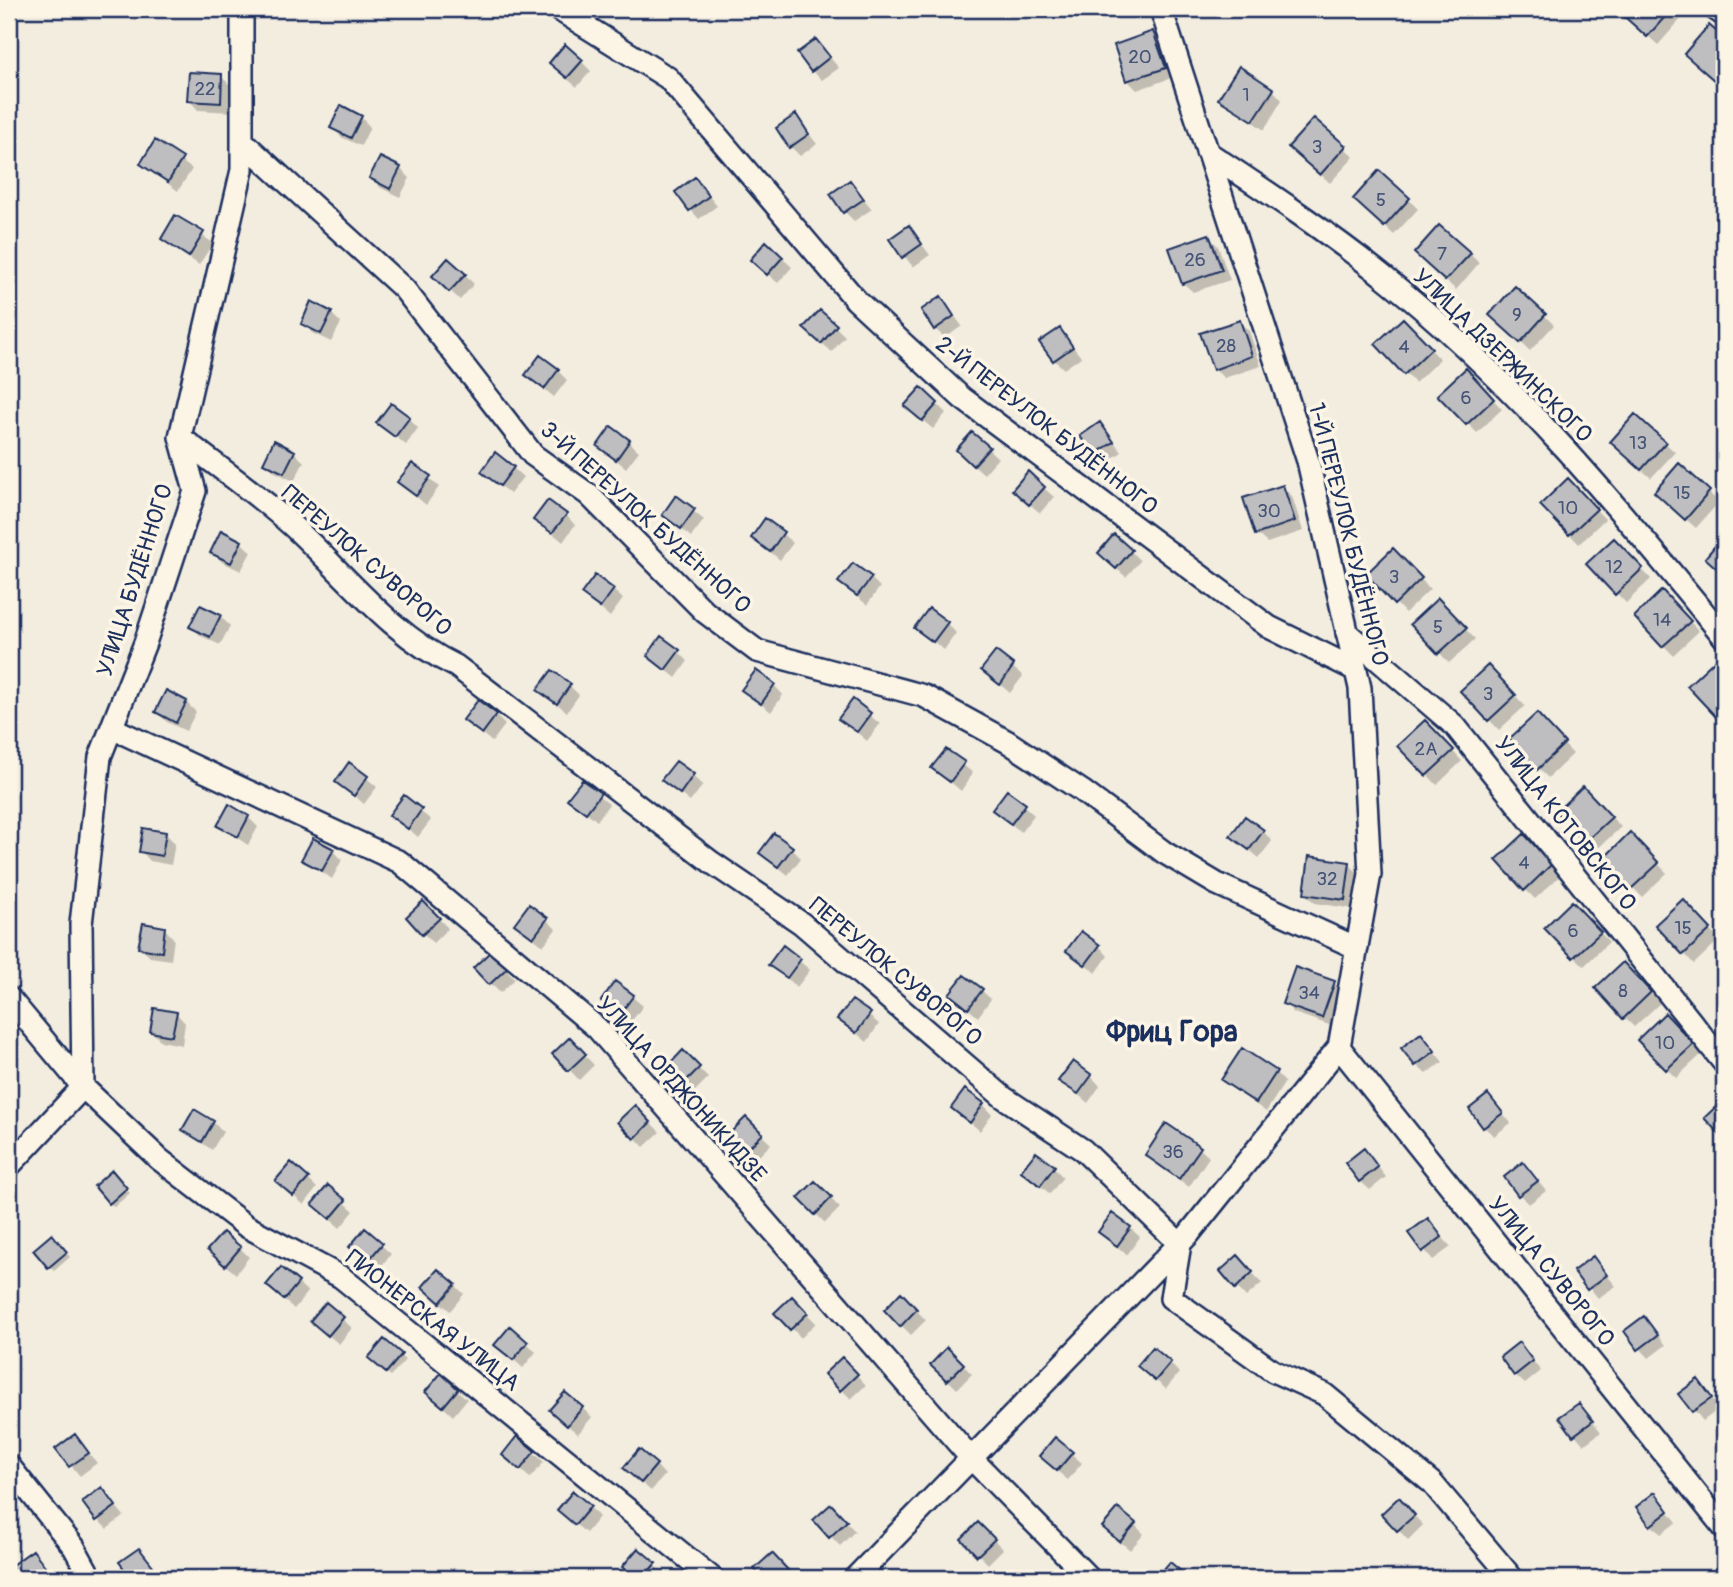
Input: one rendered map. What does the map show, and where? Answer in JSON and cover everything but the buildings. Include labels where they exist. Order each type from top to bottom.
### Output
[{"type":"street","name":"УЛИЦА БУДЁННОГО","points":[[83,1087],[81,924],[100,757],[145,643],[195,491],[180,437],[242,170],[242,9]]},
{"type":"street","name":"2-Й ПЕРЕУЛОК БУДЁННОГО","points":[[558,9],[668,78],[856,300],[962,398],[1269,627],[1356,670]]},
{"type":"street","name":"1-Й ПЕРЕУЛОК БУДЁННОГО","points":[[1161,9],[1308,461],[1360,688],[1370,874],[1339,1048]]},
{"type":"street","points":[[1715,9],[1724,15]]},
{"type":"street","name":"3-Й ПЕРЕУЛОК БУДЁННОГО","points":[[242,141],[404,289],[533,455],[589,495],[705,612],[757,651],[925,696],[1008,742],[1082,791],[1165,853],[1217,884],[1357,948]]},
{"type":"street","name":"УЛИЦА ДЗЕРЖИНСКОГО","points":[[1207,152],[1294,209],[1391,282],[1498,380],[1626,517],[1724,637]]},
{"type":"street","name":"ПЕРЕУЛОК СУВОРОГО","points":[[180,437],[295,528],[393,624],[435,656],[467,674],[711,862],[801,923],[1003,1097],[1083,1150],[1180,1244]]},
{"type":"street","name":"УЛИЦА КОТОВСКОГО","points":[[1347,633],[1455,726],[1724,1063]]},
{"type":"street","name":"УЛИЦА ОРДЖОНИКИДЗЕ","points":[[112,728],[400,862],[597,1028],[971,1458],[1089,1578]]},
{"type":"street","points":[[9,998],[83,1087],[9,1166]]},
{"type":"street","points":[[855,1578],[1180,1244],[1339,1048]]},
{"type":"street","name":"УЛИЦА СУВОРОГО","points":[[1339,1048],[1724,1528]]},
{"type":"street","name":"ПИОНЕРСКАЯ УЛИЦА","points":[[83,1087],[159,1159],[246,1226],[341,1277],[712,1578]]},
{"type":"street","points":[[1180,1244],[1171,1298],[1273,1371],[1324,1394],[1346,1412],[1432,1483],[1513,1578]]},
{"type":"street","points":[[9,1466],[74,1547],[91,1578]]},
{"type":"district","name":"Фриц Гора","points":[[1172,1031]]}]
